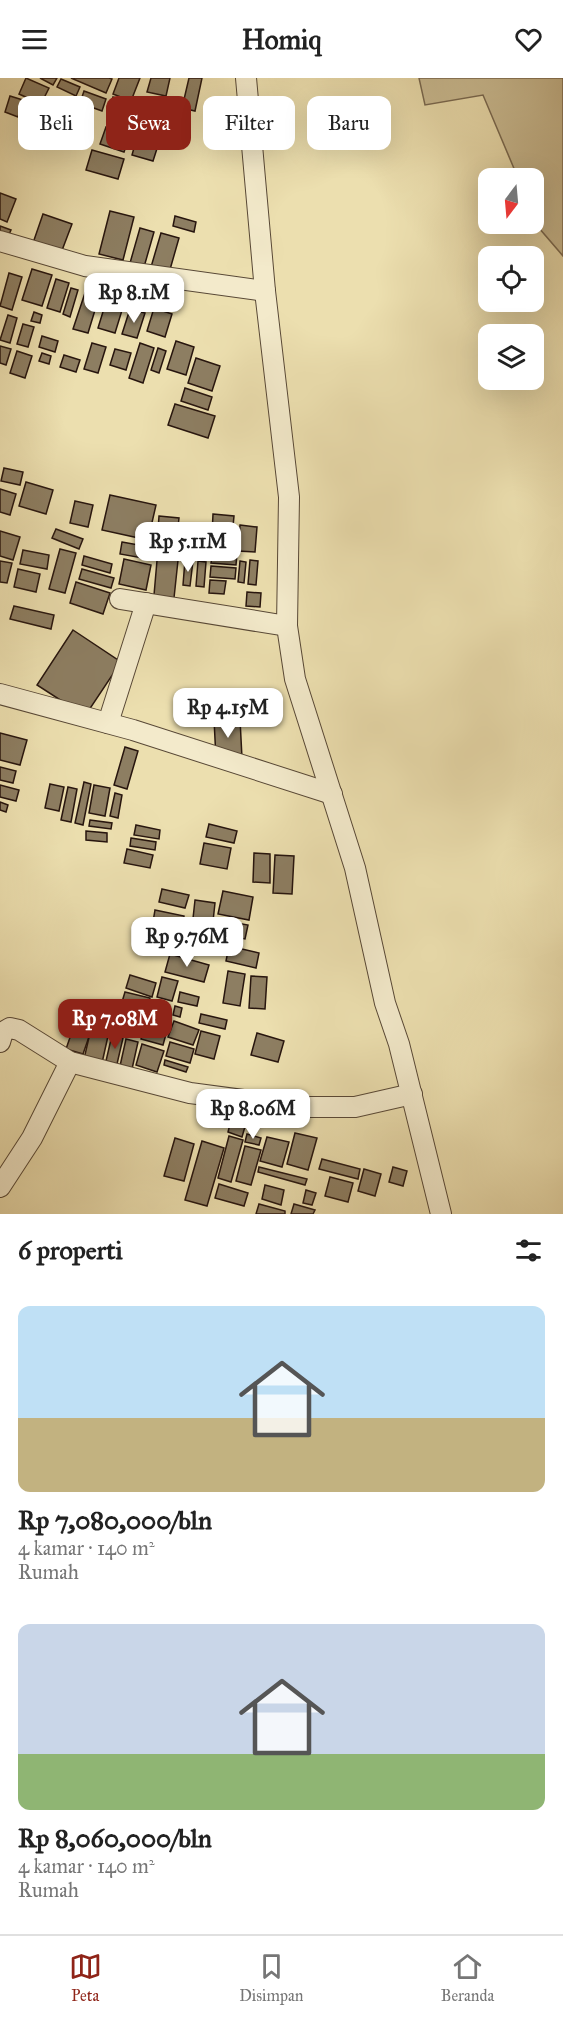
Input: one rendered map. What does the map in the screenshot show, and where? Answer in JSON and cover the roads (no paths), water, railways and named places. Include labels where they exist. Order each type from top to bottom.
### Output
[{"type":"street","points":[[246,78],[265,291],[288,497],[287,626],[295,679],[355,868],[385,1003],[399,1044],[441,1214]]},
{"type":"street","points":[[0,241],[85,266],[265,291]]},
{"type":"street","points":[[120,599],[287,626]]},
{"type":"street","points":[[108,723],[146,603]]},
{"type":"street","points":[[0,694],[108,723],[332,794]]},
{"type":"street","points":[[0,1042],[3,1032],[10,1028],[19,1030],[70,1062],[190,1093],[296,1107],[355,1107],[412,1094]]},
{"type":"street","points":[[0,1187],[32,1138],[70,1062]]}]
